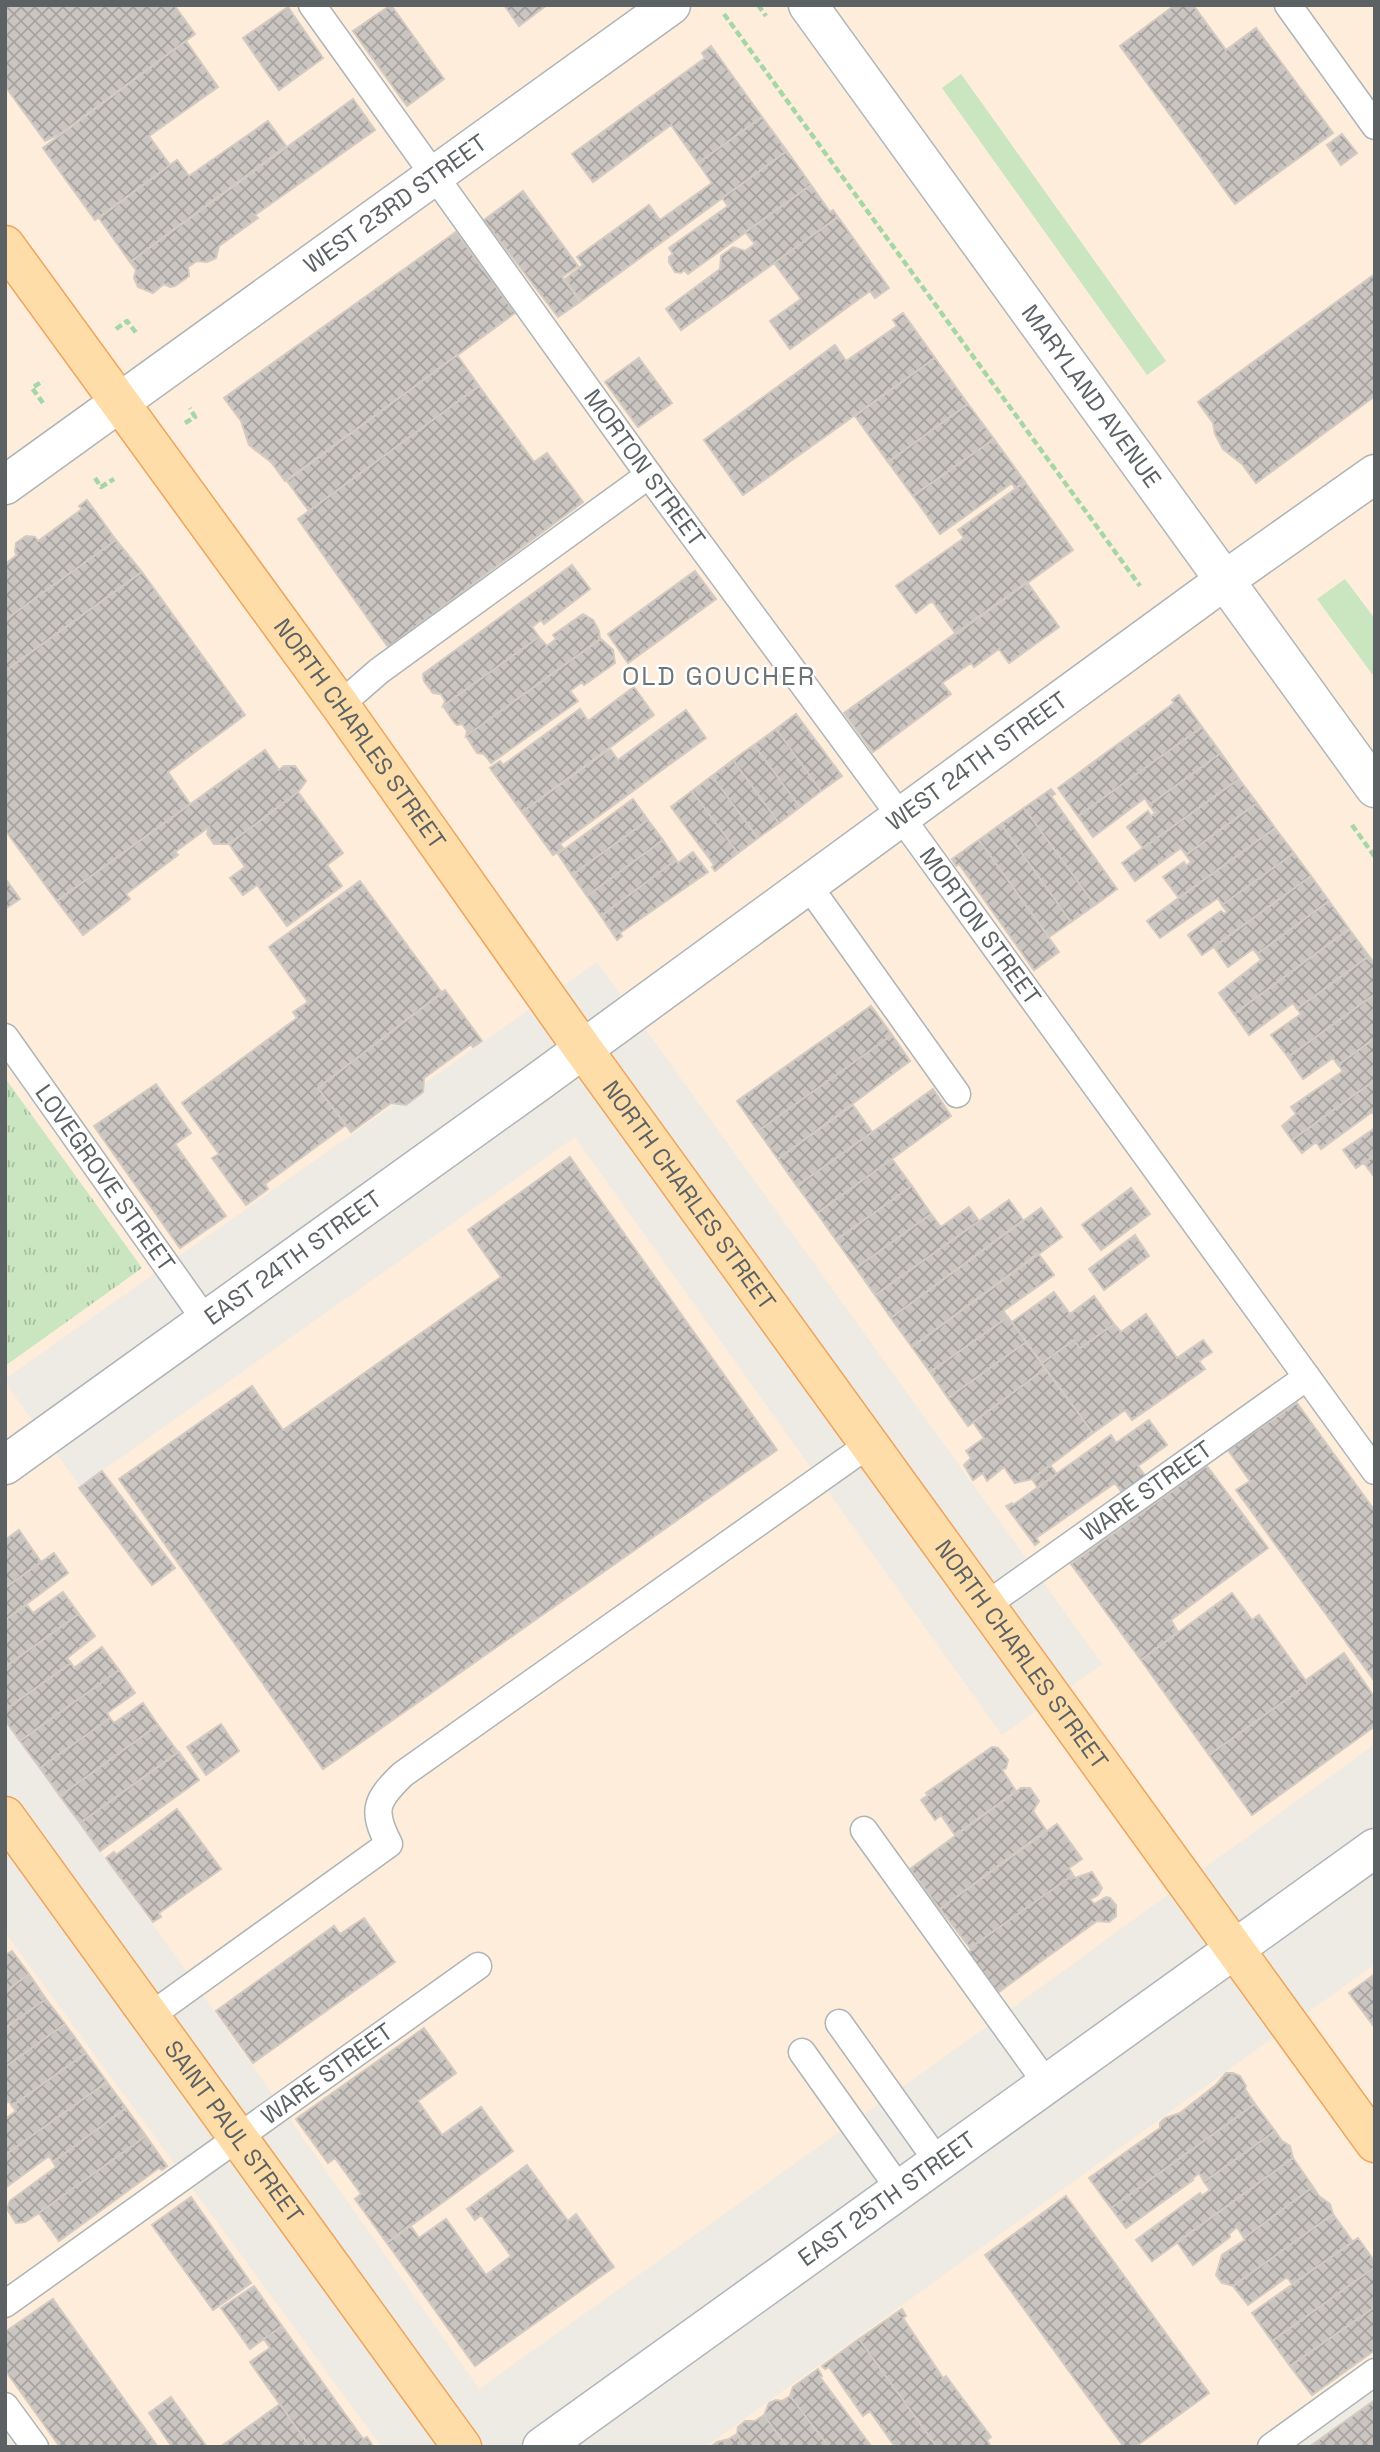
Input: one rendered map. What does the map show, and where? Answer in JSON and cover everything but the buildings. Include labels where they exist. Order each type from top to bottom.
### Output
[{"type":"main road","name":"NORTH CHARLES STREET","points":[[5,245],[340,705],[868,1445],[1375,2143]]},
{"type":"main road","name":"SAINT PAUL STREET","points":[[5,1816],[462,2447]]},
{"type":"street","name":"WEST 23RD STREET","points":[[5,485],[671,5]]},
{"type":"street","name":"MARYLAND AVENUE","points":[[808,5],[1375,788]]},
{"type":"street","name":"WEST 24TH STREET","points":[[583,1049],[1225,580],[1375,474]]},
{"type":"street","name":"EAST 24TH STREET","points":[[5,1465],[583,1049]]},
{"type":"street","name":"EAST 25TH STREET","points":[[542,2447],[1375,1848]]},
{"type":"lane","name":"MORTON STREET","points":[[312,5],[649,475],[901,817],[1375,1471]]},
{"type":"lane","points":[[1288,5],[1375,126]]},
{"type":"lane","points":[[340,705],[379,671],[649,475]]},
{"type":"lane","points":[[808,885],[957,1094]]},
{"type":"lane","name":"LOVEGROVE STREET","points":[[5,1037],[206,1321]]},
{"type":"lane","name":"WARE STREET","points":[[985,1606],[1307,1377]]},
{"type":"lane","points":[[150,2016],[389,1844],[380,1827],[377,1811],[386,1790],[403,1774],[868,1445]]},
{"type":"lane","points":[[864,1830],[1047,2084]]},
{"type":"lane","name":"WARE STREET","points":[[5,2304],[478,1966]]},
{"type":"lane","points":[[839,2023],[938,2162]]},
{"type":"lane","points":[[802,2052],[900,2190]]},
{"type":"lane","points":[[1271,2447],[1375,2372]]},
{"type":"lane","points":[[5,2406],[35,2447]]},
{"type":"path","points":[[724,14],[1140,586]]},
{"type":"path","points":[[114,330],[127,321],[137,334]]},
{"type":"path","points":[[43,381],[32,388],[43,403]]},
{"type":"path","points":[[184,424],[195,417],[190,408]]},
{"type":"path","points":[[95,478],[101,487],[114,479]]},
{"type":"shaded area","points":[[5,5],[1375,5],[1375,1744],[992,2023],[479,2389],[5,1719],[5,1382],[80,1486],[575,1137],[1002,1735],[1102,1664],[597,962],[5,1379]]},
{"type":"shaded area","points":[[5,1932],[381,2446],[32,2447],[5,2409]]},
{"type":"shaded area","points":[[1375,1964],[1375,2372],[1270,2447],[705,2447]]},
{"type":"green space","points":[[961,74],[1166,361],[1147,375],[942,88]]},
{"type":"green space","points":[[1345,579],[1375,619],[1375,678],[1317,599]]},
{"type":"green space","points":[[5,1078],[142,1268],[5,1366]]},
{"type":"district","name":"OLD GOUCHER","points":[[719,676]]}]
